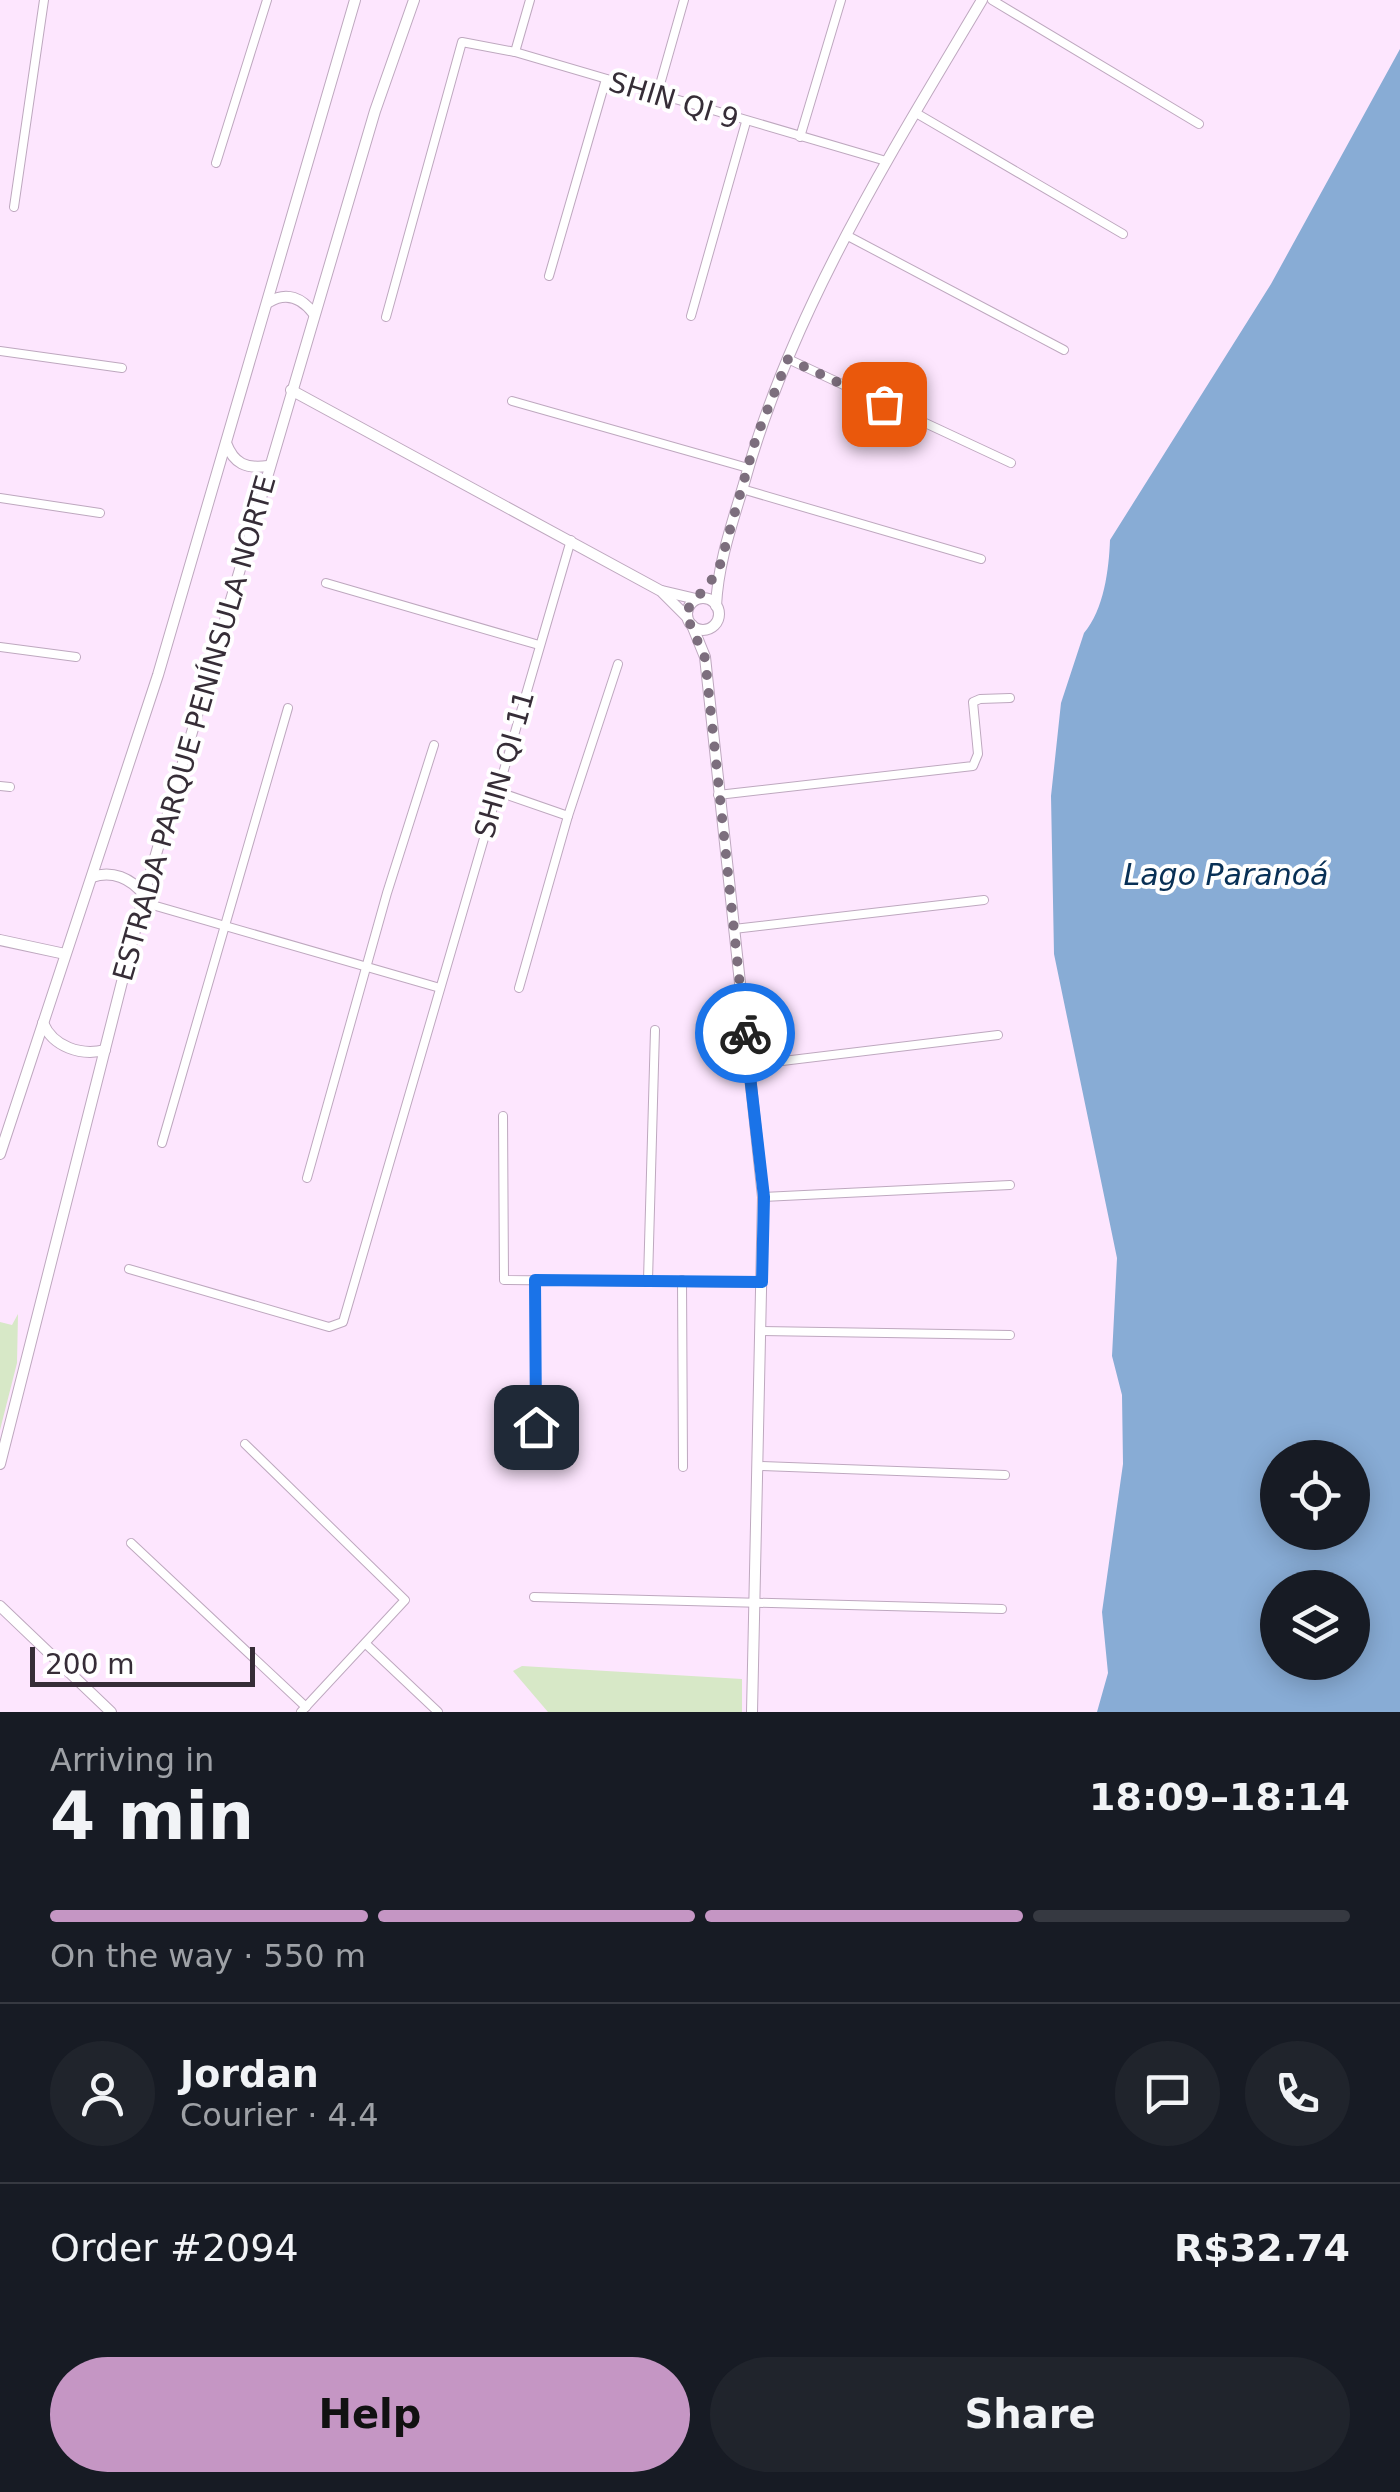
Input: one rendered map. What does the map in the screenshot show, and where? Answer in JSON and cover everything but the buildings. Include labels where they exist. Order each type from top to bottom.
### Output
[{"type":"main road","name":"ESTRADA PARQUE PENÍNSULA NORTE","points":[[0,1154],[158,675],[355,0]]},
{"type":"main road","name":"ESTRADA PARQUE PENÍNSULA NORTE","points":[[0,1464],[143,898],[374,110],[414,0]]},
{"type":"main road","points":[[705,658],[718,612],[718,572],[764,414],[846,235],[982,0]]},
{"type":"main road","points":[[268,302],[281,296],[294,297],[314,314]]},
{"type":"main road","points":[[291,390],[661,591],[706,598],[716,606]]},
{"type":"main road","points":[[226,442],[239,464],[268,466]]},
{"type":"main road","points":[[718,572],[690,604],[689,621],[705,658],[764,1197],[752,1712]]},
{"type":"main road","points":[[661,591],[702,630],[714,626]]},
{"type":"main road","points":[[92,877],[120,877],[143,898]]},
{"type":"main road","points":[[0,940],[65,954]]},
{"type":"main road","points":[[43,1022],[48,1035],[64,1046],[90,1052],[105,1050]]},
{"type":"main road","points":[[0,1606],[111,1712]]},
{"type":"street","points":[[14,207],[44,0]]},
{"type":"street","points":[[216,163],[267,0]]},
{"type":"street","points":[[514,52],[530,0]]},
{"type":"street","points":[[657,95],[684,0]]},
{"type":"street","points":[[800,137],[841,0]]},
{"type":"street","points":[[992,0],[1199,124]]},
{"type":"street","name":"SHIN QI 9","points":[[386,317],[462,42],[514,52],[886,161]]},
{"type":"street","points":[[549,276],[606,80]]},
{"type":"street","points":[[916,112],[1124,234]]},
{"type":"street","points":[[691,316],[746,122]]},
{"type":"street","points":[[846,235],[1064,350]]},
{"type":"street","points":[[0,351],[122,368]]},
{"type":"street","points":[[788,359],[1010,463]]},
{"type":"street","points":[[512,401],[748,468]]},
{"type":"street","points":[[742,489],[981,559]]},
{"type":"street","points":[[0,498],[100,513]]},
{"type":"street","name":"SHIN QI 11","points":[[130,1269],[329,1327],[339,1326],[345,1317],[571,540]]},
{"type":"street","points":[[326,583],[538,646]]},
{"type":"street","points":[[0,647],[76,657]]},
{"type":"street","points":[[519,988],[568,816],[618,664]]},
{"type":"street","points":[[718,795],[973,766],[978,754],[973,702],[980,698],[1010,698]]},
{"type":"street","points":[[162,1143],[288,708]]},
{"type":"street","points":[[307,1178],[366,966],[434,745]]},
{"type":"street","points":[[496,791],[568,816]]},
{"type":"street","points":[[143,898],[224,926],[440,988]]},
{"type":"street","points":[[734,929],[984,900]]},
{"type":"street","points":[[648,1280],[655,1030]]},
{"type":"street","points":[[749,1065],[998,1036]]},
{"type":"street","points":[[503,1116],[504,1280],[762,1282]]},
{"type":"street","points":[[764,1197],[1010,1184]]},
{"type":"street","points":[[535,1280],[537,1464]]},
{"type":"street","points":[[682,1280],[683,1467]]},
{"type":"street","points":[[760,1331],[1010,1336]]},
{"type":"street","points":[[132,1543],[303,1709],[406,1600],[245,1444]]},
{"type":"street","points":[[759,1466],[1005,1475]]},
{"type":"street","points":[[534,1597],[1002,1609]]},
{"type":"street","points":[[366,1644],[438,1712]]},
{"type":"green space","points":[[18,1314],[17,1363],[0,1430],[0,1322],[12,1325]]},
{"type":"green space","points":[[522,1666],[742,1679],[742,1712],[548,1712],[513,1671]]},
{"type":"water","name":"Lago Paranoá","points":[[1400,49],[1400,1712],[1097,1712],[1108,1673],[1102,1612],[1123,1464],[1122,1395],[1112,1356],[1117,1258],[1054,954],[1051,796],[1061,703],[1084,633],[1101,601],[1110,540],[1271,284]]},
{"type":"way so far","points":[[745,1033],[705,658],[687,610],[718,572],[756,438],[788,359],[884,404]]},
{"type":"route","points":[[536,1427],[535,1280],[762,1282],[764,1197],[745,1033]]}]
